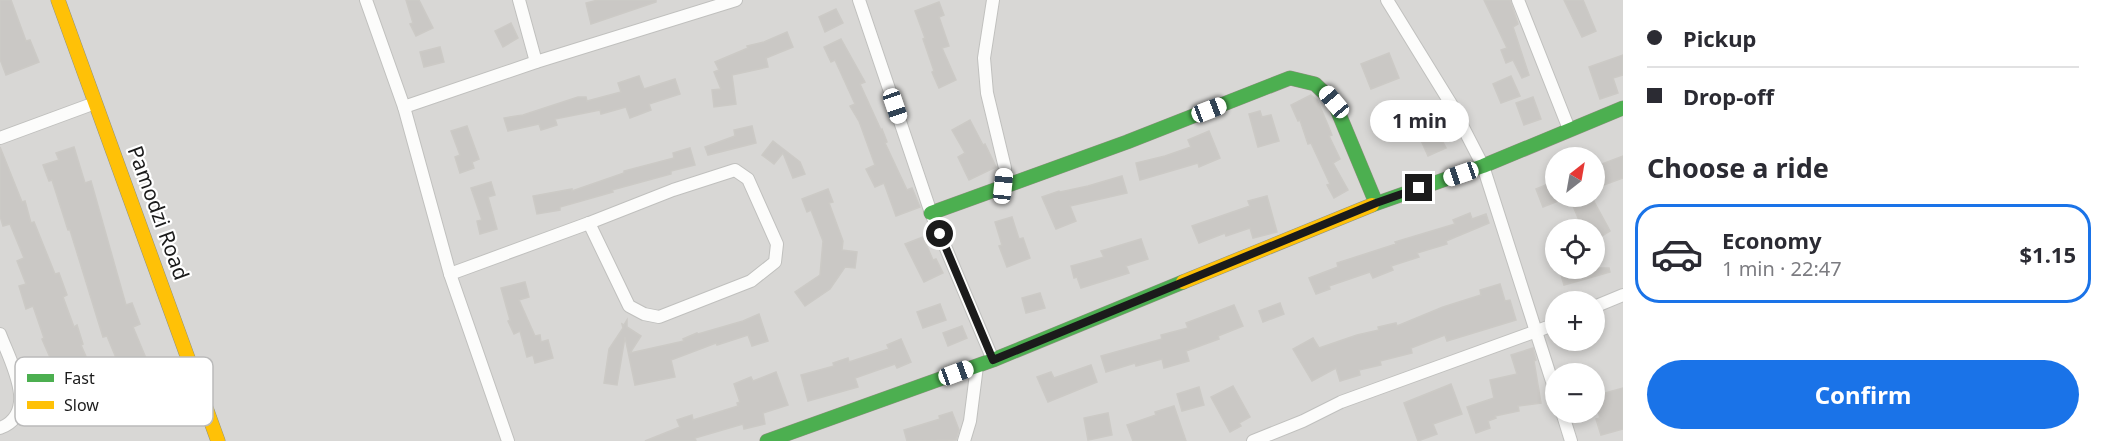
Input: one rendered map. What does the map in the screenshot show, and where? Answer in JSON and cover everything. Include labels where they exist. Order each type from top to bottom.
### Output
[{"type":"street","name":"Pamodzi Road","points":[[58,0],[187,357]]},
{"type":"street","points":[[366,0],[404,107],[450,274],[508,441]]},
{"type":"street","points":[[519,0],[536,62]]},
{"type":"street","points":[[404,107],[536,62],[736,0]]},
{"type":"street","points":[[859,0],[931,213],[993,360]]},
{"type":"street","points":[[993,0],[984,58],[987,93],[1005,168],[1003,186]]},
{"type":"street","points":[[1387,0],[1451,104],[1483,166],[1546,363]]},
{"type":"street","points":[[1518,0],[1569,129]]},
{"type":"street","points":[[931,213],[1127,142],[1290,78],[1306,79],[1323,88],[1334,102],[1376,203]]},
{"type":"street","points":[[0,138],[95,103]]},
{"type":"street","points":[[767,441],[993,360],[1376,203],[1483,166],[1623,108]]},
{"type":"street","points":[[450,274],[673,190],[735,170],[748,180],[777,244],[775,262],[751,281],[659,317],[644,314],[630,306],[589,223]]},
{"type":"street","points":[[1605,302],[1623,295]]},
{"type":"street","points":[[1253,441],[1303,421],[1341,402],[1545,329]]},
{"type":"street","points":[[0,334],[15,375]]},
{"type":"street","points":[[964,441],[970,421],[977,366]]},
{"type":"street","points":[[0,428],[9,425],[15,415]]},
{"type":"street","points":[[1565,423],[1571,441]]},
{"type":"street","name":"Pamodzi Road","points":[[213,426],[218,441]]},
{"type":"shaded area","points":[[0,0],[1623,0],[1623,441],[0,441]]},
{"type":"building","points":[[0,0],[11,0],[26,41],[30,40],[39,62],[6,75],[0,59]]},
{"type":"building","points":[[406,0],[419,0],[433,28],[416,36],[410,24],[413,23]]},
{"type":"building","points":[[598,0],[656,0],[656,2],[591,24],[586,3]]},
{"type":"building","points":[[1484,0],[1510,0],[1518,24],[1513,27],[1529,75],[1522,78],[1513,60],[1506,63],[1501,50],[1507,48]]},
{"type":"building","points":[[1564,0],[1583,0],[1596,31],[1582,37]]},
{"type":"building","points":[[939,2],[944,15],[939,17],[949,46],[942,48],[956,80],[939,88],[932,72],[934,71],[923,39],[925,38],[915,11]]},
{"type":"building","points":[[836,9],[843,23],[825,32],[819,17]]},
{"type":"building","points":[[511,23],[518,38],[503,47],[495,31]]},
{"type":"building","points":[[787,32],[793,47],[766,58],[768,67],[732,75],[736,104],[714,107],[712,90],[721,89],[714,72],[719,70],[715,62],[748,48],[747,46],[764,42]]},
{"type":"building","points":[[841,39],[865,82],[860,84],[882,129],[887,142],[885,143],[907,190],[912,188],[920,207],[896,216],[884,183],[875,187],[866,169],[875,165],[859,121],[850,106],[855,104],[835,60],[831,62],[824,47]]},
{"type":"building","points":[[440,47],[444,62],[424,67],[420,52]]},
{"type":"building","points":[[1389,53],[1399,78],[1371,89],[1361,64]]},
{"type":"building","points":[[1623,55],[1623,75],[1613,78],[1618,93],[1600,99],[1589,67]]},
{"type":"building","points":[[639,76],[644,89],[675,79],[680,94],[649,104],[651,110],[630,118],[626,107],[601,114],[600,110],[555,119],[557,125],[541,130],[539,124],[508,131],[504,118],[523,115],[578,97],[586,97],[587,101],[621,92],[618,83]]},
{"type":"building","points":[[1511,76],[1520,96],[1501,103],[1493,84]]},
{"type":"building","points":[[1311,95],[1317,100],[1332,135],[1329,136],[1340,159],[1333,163],[1348,190],[1334,198],[1327,185],[1330,184],[1311,143],[1308,144],[1300,120],[1298,121],[1291,105]]},
{"type":"building","points":[[1533,97],[1541,119],[1524,125],[1516,103]]},
{"type":"building","points":[[1260,111],[1262,117],[1271,115],[1279,141],[1258,147],[1249,114]]},
{"type":"building","points":[[970,120],[996,167],[969,180],[958,157],[965,153],[952,130]]},
{"type":"building","points":[[467,126],[479,159],[472,162],[474,168],[460,173],[455,157],[460,155],[451,131]]},
{"type":"building","points":[[752,126],[756,143],[708,155],[705,147],[735,136],[734,130]]},
{"type":"building","points":[[1209,131],[1220,158],[1199,167],[1198,163],[1140,180],[1136,163],[1191,147],[1188,140]]},
{"type":"building","points":[[1437,131],[1446,148],[1428,156],[1420,138]]},
{"type":"building","points":[[773,141],[800,162],[805,174],[793,178],[783,153],[774,164],[762,155]]},
{"type":"building","points":[[0,147],[22,202],[25,201],[31,223],[34,222],[55,274],[59,273],[67,295],[63,297],[74,327],[77,325],[86,357],[50,357],[42,339],[44,338],[33,306],[26,309],[19,286],[26,284],[17,261],[24,258],[10,224],[3,226],[0,216]]},
{"type":"building","points":[[74,147],[85,183],[91,181],[126,305],[132,303],[140,324],[133,327],[145,357],[116,357],[107,336],[103,337],[70,230],[68,230],[52,180],[49,181],[43,165],[59,160],[56,153]]},
{"type":"building","points":[[690,148],[695,165],[560,207],[560,210],[537,214],[533,196],[572,189],[572,191],[624,173],[624,171],[674,158],[673,153]]},
{"type":"building","points":[[1623,156],[1623,178],[1605,185],[1605,163]]},
{"type":"building","points":[[1122,176],[1127,193],[1070,206],[1076,221],[1056,229],[1042,197]]},
{"type":"building","points":[[491,182],[495,195],[488,197],[497,229],[480,234],[477,221],[482,220],[471,188]]},
{"type":"building","points":[[1545,185],[1545,206],[1543,207],[1536,189]]},
{"type":"building","points":[[828,189],[833,202],[829,203],[843,241],[842,250],[857,252],[855,268],[845,267],[830,289],[805,306],[795,292],[820,275],[823,241],[811,210],[807,212],[802,199]]},
{"type":"building","points":[[1267,196],[1277,232],[1253,238],[1250,228],[1226,236],[1225,233],[1199,243],[1192,226],[1250,206],[1248,201]]},
{"type":"building","points":[[1574,207],[1597,207],[1603,219],[1578,219]]},
{"type":"building","points":[[1470,213],[1472,219],[1486,214],[1489,223],[1446,241],[1447,244],[1417,253],[1419,257],[1391,266],[1393,270],[1373,278],[1370,272],[1329,286],[1330,289],[1316,294],[1309,278],[1338,267],[1337,263],[1455,224],[1453,220]]},
{"type":"building","points":[[1012,217],[1019,239],[1023,238],[1030,258],[1007,267],[999,246],[1002,245],[995,222]]},
{"type":"building","points":[[1605,222],[1610,231],[1605,234]]},
{"type":"building","points":[[923,237],[933,260],[936,259],[943,273],[924,282],[905,244]]},
{"type":"building","points":[[1141,239],[1148,259],[1126,266],[1129,273],[1081,288],[1077,277],[1074,278],[1071,266],[1104,257],[1101,251]]},
{"type":"building","points":[[1562,279],[1585,279],[1564,285]]},
{"type":"building","points":[[525,282],[529,297],[519,300],[535,336],[540,335],[541,342],[548,340],[553,358],[535,363],[533,355],[527,357],[520,331],[514,334],[508,321],[510,320],[501,288]]},
{"type":"building","points":[[1500,284],[1505,301],[1510,300],[1516,320],[1447,341],[1445,335],[1411,348],[1412,353],[1380,361],[1381,365],[1359,370],[1360,375],[1340,381],[1336,368],[1312,381],[1293,349],[1313,338],[1319,348],[1379,330],[1378,327],[1396,323],[1397,326],[1443,307],[1481,295],[1480,290]]},
{"type":"building","points":[[1040,293],[1045,308],[1026,313],[1022,298]]},
{"type":"building","points":[[1280,303],[1284,314],[1263,322],[1259,311]]},
{"type":"building","points":[[940,304],[946,320],[923,328],[917,312]]},
{"type":"building","points":[[1234,305],[1243,326],[1218,336],[1219,339],[1186,351],[1189,361],[1164,368],[1162,359],[1136,366],[1135,363],[1106,372],[1101,356],[1162,339],[1161,335],[1188,328],[1186,323]]},
{"type":"building","points":[[759,314],[768,341],[752,346],[748,335],[717,345],[716,343],[671,360],[675,377],[635,385],[625,337],[617,385],[604,383],[609,349],[623,328],[622,324],[624,325],[627,320],[627,327],[641,336],[630,353],[684,341],[683,339],[697,333],[743,321]]},
{"type":"building","points":[[962,326],[967,338],[948,346],[943,333]]},
{"type":"building","points":[[901,339],[911,362],[897,368],[895,364],[855,378],[858,387],[808,401],[801,375],[834,366],[833,363],[848,358],[849,362],[889,349],[887,345]]},
{"type":"building","points":[[1533,348],[1541,403],[1518,406],[1519,411],[1495,416],[1496,418],[1488,421],[1490,428],[1476,433],[1467,407],[1494,398],[1490,380],[1517,374],[1511,355]]},
{"type":"building","points":[[1091,365],[1097,382],[1048,402],[1037,377],[1051,372],[1054,378]]},
{"type":"building","points":[[776,372],[788,405],[763,413],[765,424],[744,429],[743,424],[695,438],[696,441],[645,441],[680,427],[677,420],[692,415],[693,420],[738,406],[737,403],[740,402],[734,384],[751,377],[753,381]]},
{"type":"building","points":[[1451,384],[1462,414],[1433,424],[1437,434],[1418,441],[1404,403]]},
{"type":"building","points":[[1233,386],[1250,417],[1230,432],[1211,397]]},
{"type":"building","points":[[1199,387],[1204,405],[1182,411],[1177,394]]},
{"type":"building","points":[[1623,388],[1623,429],[1601,435],[1597,423],[1605,423],[1605,393]]},
{"type":"building","points":[[1174,406],[1186,441],[1133,441],[1127,425]]},
{"type":"building","points":[[952,412],[959,430],[956,440],[907,441],[904,430],[940,419],[939,416]]},
{"type":"building","points":[[1108,413],[1112,435],[1088,440],[1084,418]]},
{"type":"traffic: fast","points":[[931,213],[1127,142],[1290,78],[1315,84],[1334,102],[1376,203]]},
{"type":"traffic: fast","points":[[1372,205],[1483,166],[1623,108]]},
{"type":"traffic: fast","points":[[767,441],[993,360],[1183,282]]},
{"type":"traffic: slow","points":[[58,0],[188,357]]},
{"type":"traffic: slow","points":[[1183,282],[1372,205]]},
{"type":"traffic: slow","points":[[213,426],[218,441]]},
{"type":"route","points":[[940,234],[993,360],[1376,203],[1419,188]]}]
